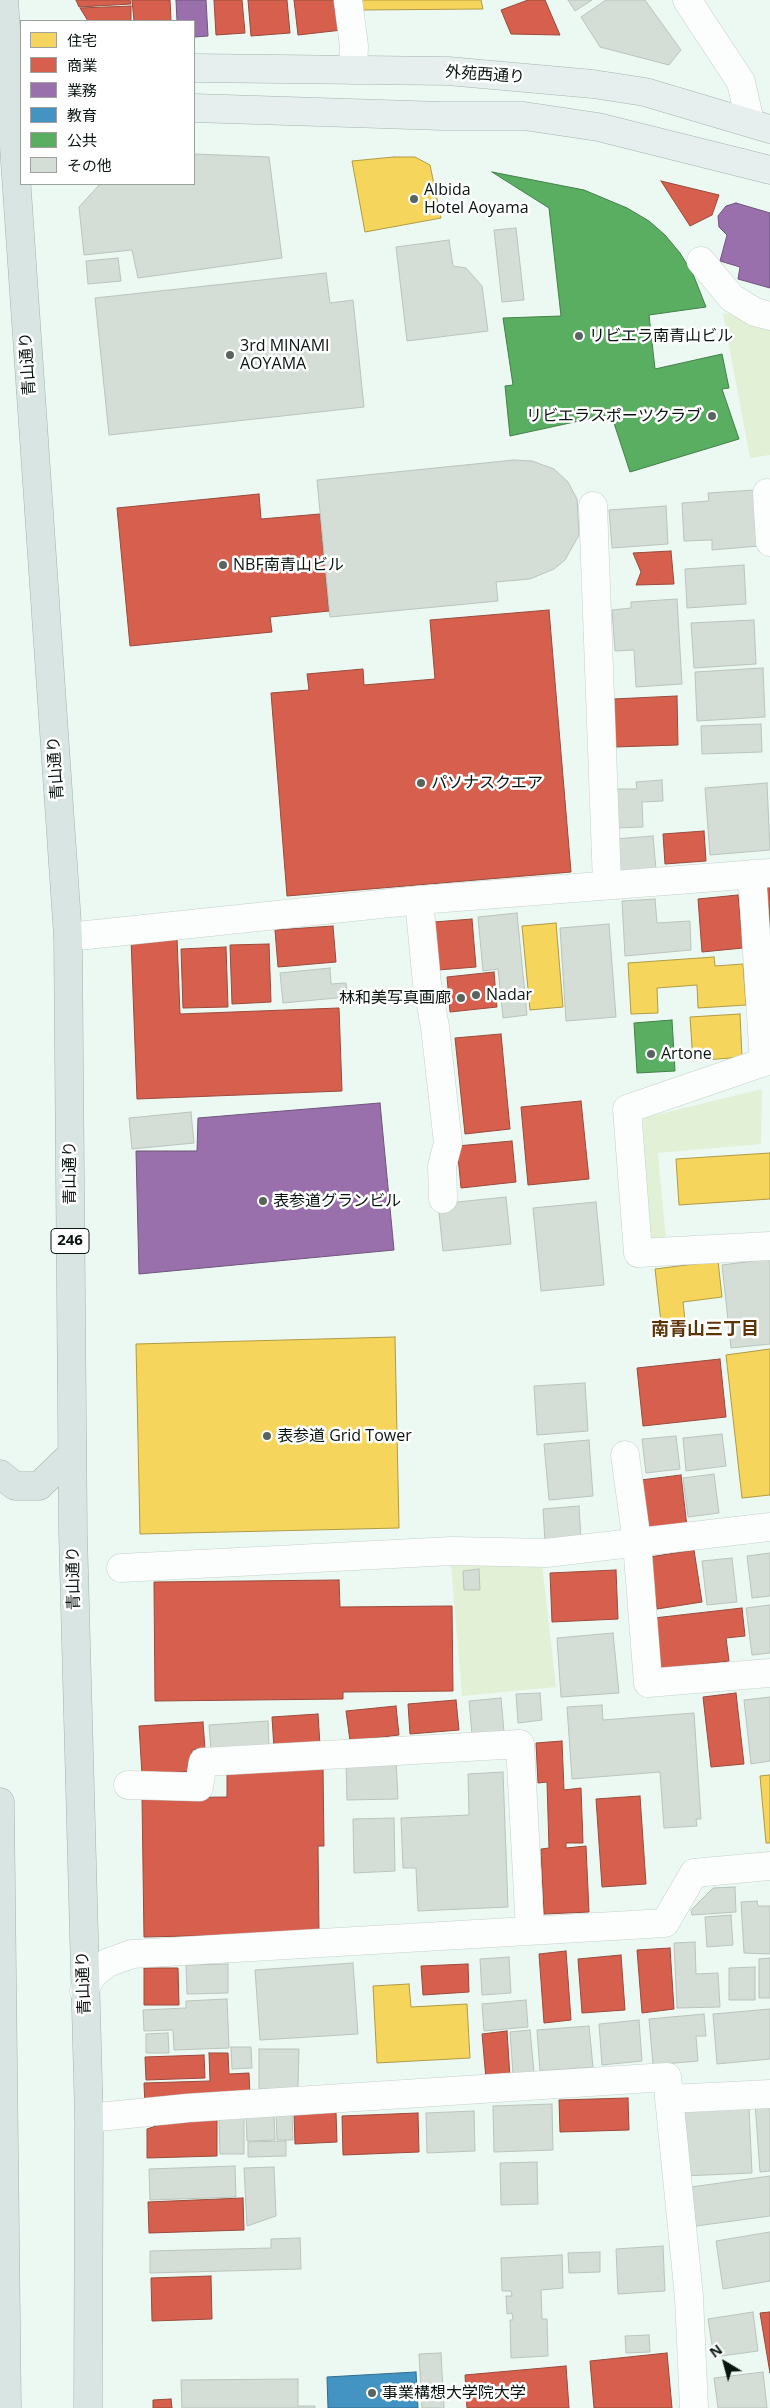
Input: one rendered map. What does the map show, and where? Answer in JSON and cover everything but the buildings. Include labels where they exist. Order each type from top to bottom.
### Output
[{"type":"highway","name":"青山通り","points":[[4,0],[13,76],[68,937],[72,1454],[84,1991],[89,2118],[88,2408]]},
{"type":"highway","points":[[0,1474],[15,1486],[39,1486],[72,1454]]},
{"type":"highway","points":[[0,1802],[3,2250],[7,2408]]},
{"type":"main road","name":"外苑西通り","points":[[195,68],[448,71],[593,84],[645,92],[760,125]]},
{"type":"main road","points":[[195,108],[443,116],[524,116],[598,127],[770,170]]},
{"type":"street","points":[[348,0],[354,46],[353,70]]},
{"type":"street","points":[[688,0],[741,82],[760,125]]},
{"type":"street","points":[[701,261],[732,298],[756,312],[770,316]]},
{"type":"street","points":[[767,493],[770,542]]},
{"type":"street","points":[[593,506],[608,884]]},
{"type":"street","points":[[68,937],[419,900],[761,873],[764,1062],[627,1109],[638,1253],[770,1246]]},
{"type":"street","points":[[419,900],[427,984],[435,1027],[448,1143],[442,1166],[443,1199]]},
{"type":"street","points":[[625,1455],[637,1543],[648,1684],[770,1673]]},
{"type":"street","points":[[121,1568],[452,1551],[546,1553],[770,1527]]},
{"type":"street","points":[[128,1785],[199,1787],[203,1762],[520,1744],[530,1931]]},
{"type":"street","points":[[84,1991],[92,1975],[106,1964],[132,1954],[665,1923],[694,1873],[770,1866]]},
{"type":"street","points":[[89,2118],[188,2108],[667,2077],[689,2297],[694,2408]]},
{"type":"street","points":[[669,2099],[770,2094]]},
{"type":"green space","points":[[723,313],[770,324],[770,455],[750,458]]},
{"type":"green space","points":[[762,1089],[761,1144],[658,1153],[666,1240],[648,1240],[643,1118]]},
{"type":"green space","points":[[542,1564],[556,1687],[462,1696],[451,1566]]},
{"type":"place","name":"Albida Hotel Aoyama","points":[[414,199]]},
{"type":"place","name":"リビエラ南青山ビル","points":[[579,336]]},
{"type":"place","name":"3rd MINAMI AOYAMA","points":[[230,355]]},
{"type":"place","name":"リビエラスポーツクラブ","points":[[712,416]]},
{"type":"place","name":"NBF南青山ビル","points":[[223,565]]},
{"type":"place","name":"パソナスクエア","points":[[421,783]]},
{"type":"place","name":"Nadar","points":[[476,995]]},
{"type":"place","name":"林和美写真画廊","points":[[461,998]]},
{"type":"place","name":"Artone","points":[[651,1054]]},
{"type":"place","name":"表参道グランビル","points":[[263,1201]]},
{"type":"place","name":"表参道 Grid Tower","points":[[267,1436]]},
{"type":"place","name":"事業構想大学院大学","points":[[372,2393]]},
{"type":"district","name":"南青山三丁目","points":[[705,1330]]}]
